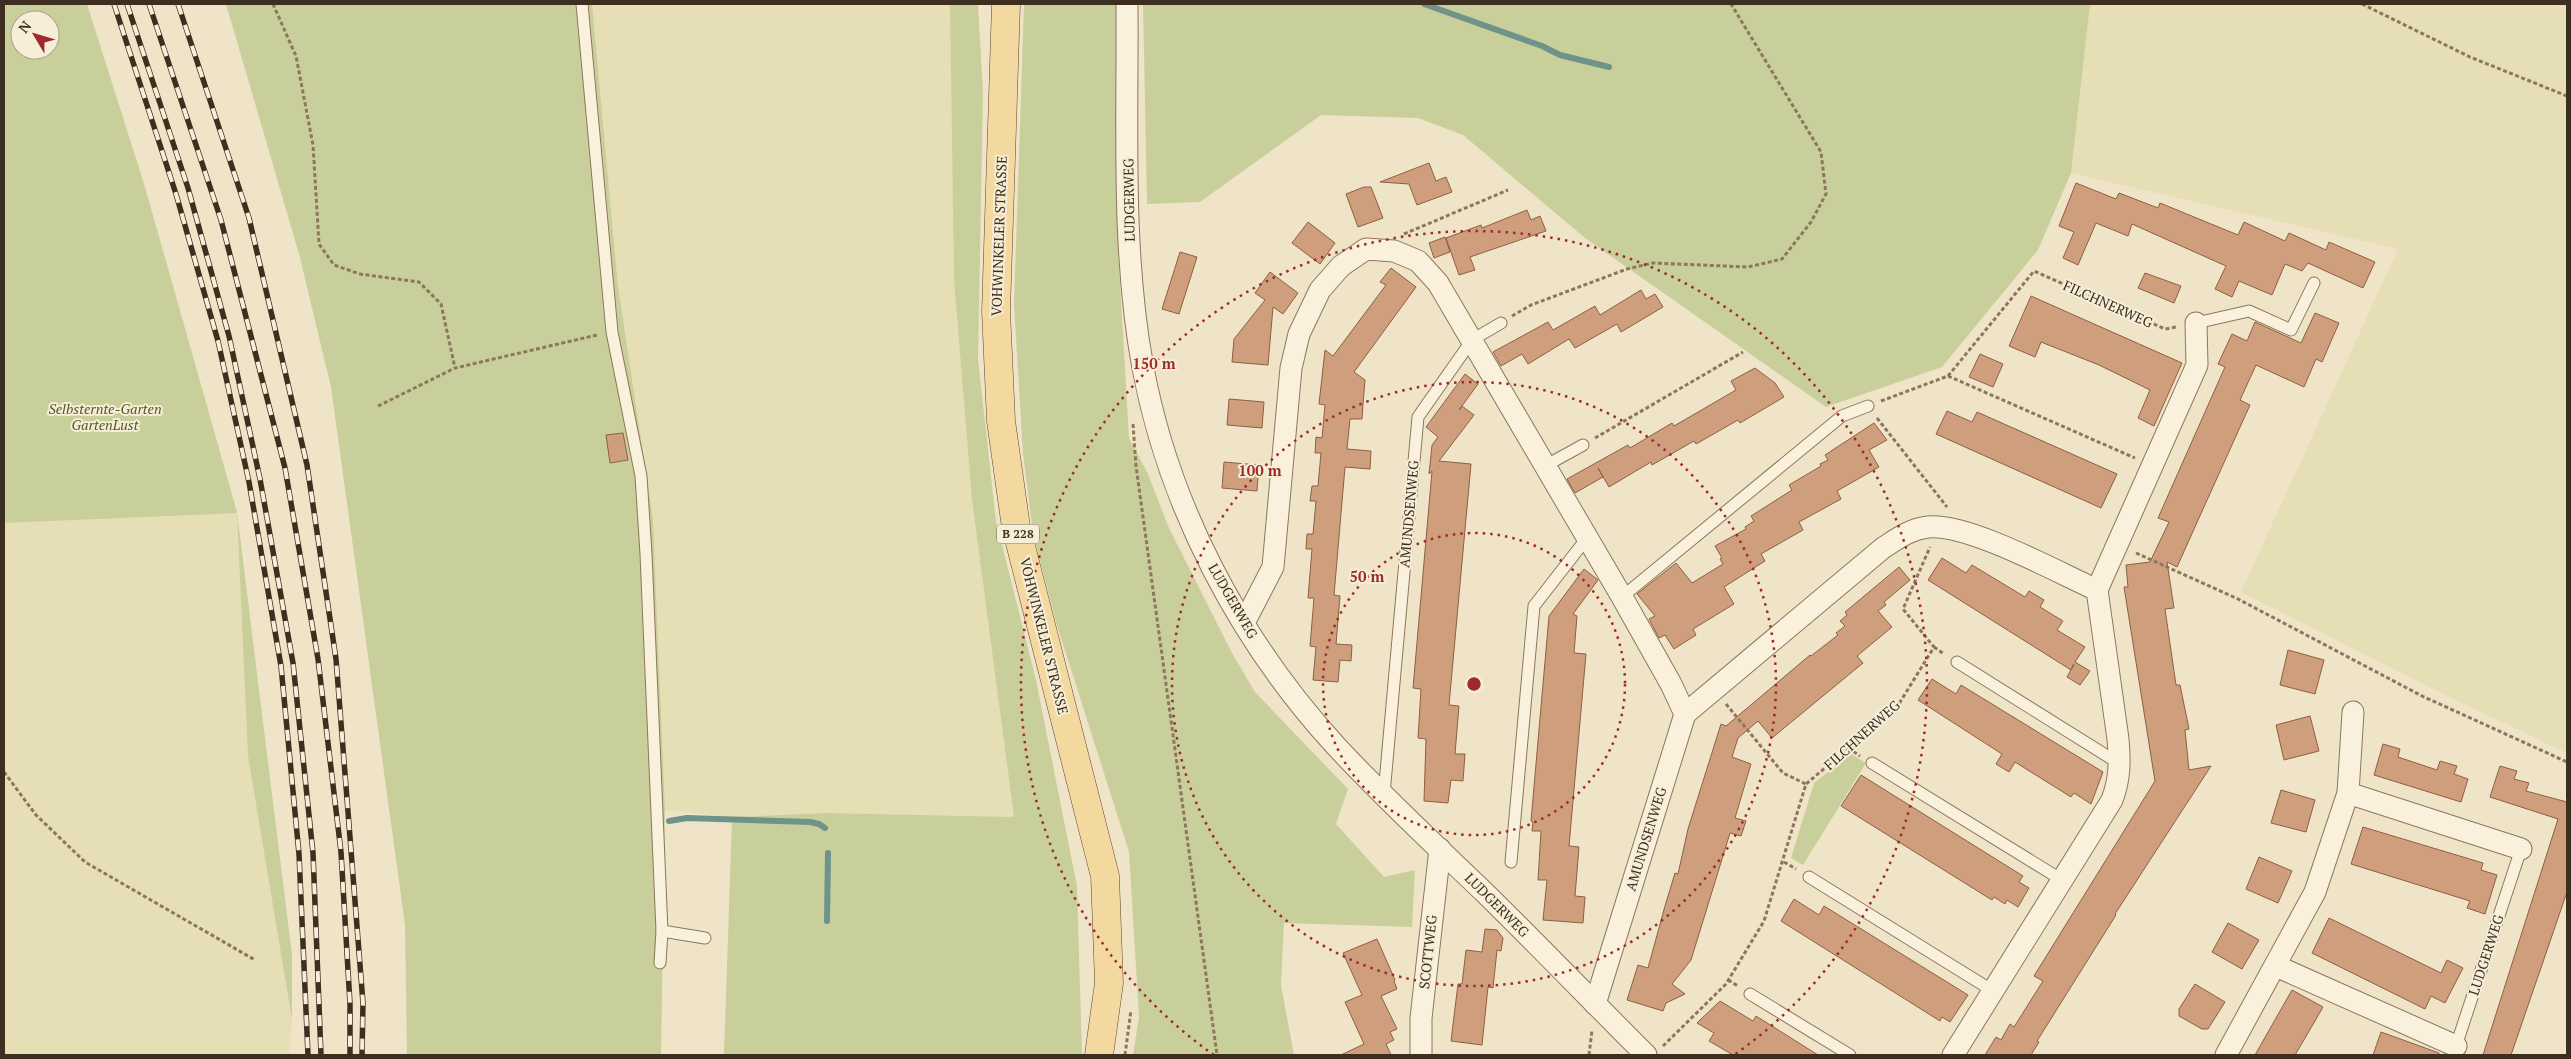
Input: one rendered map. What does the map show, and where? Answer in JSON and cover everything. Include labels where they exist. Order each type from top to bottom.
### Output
[{"type":"main road","name":"VOHWINKELER STRASSE","points":[[1006,4],[996,311],[1002,421],[1016,527],[1105,876],[1109,983],[1099,1055]]},
{"type":"street","name":"LUDGERWEG","points":[[1127,4],[1130,271],[1142,366],[1153,418],[1168,465],[1198,539],[1244,623],[1286,684],[1334,744],[1595,1004],[1653,1052]]},
{"type":"street","points":[[1244,623],[1273,567],[1291,368],[1299,334],[1320,290],[1341,266],[1366,249],[1394,251],[1418,262],[1438,283],[1622,597],[1671,684],[1685,714],[1883,548],[1908,532],[1926,527],[1943,517],[1976,535],[2097,590]]},
{"type":"street","points":[[1953,1055],[2112,800],[2118,783],[2120,764],[2097,590],[2197,365],[2196,323]]},
{"type":"street","points":[[2226,1055],[2315,892],[2348,793],[2353,712]]},
{"type":"street","name":"AMUNDSENWEG","points":[[1595,1004],[1685,714]]},
{"type":"street","name":"LUDGERWEG","points":[[2348,793],[2521,849]]},
{"type":"street","name":"SCOTTWEG","points":[[1421,1055],[1421,1018],[1440,849]]},
{"type":"street","name":"LUDGERWEG","points":[[2276,966],[2456,1046]]},
{"type":"lane","points":[[582,4],[612,332],[641,476],[662,931],[660,963]]},
{"type":"lane","points":[[2196,323],[2249,311],[2292,330],[2314,283]]},
{"type":"lane","name":"AMUNDSENWEG","points":[[1384,794],[1418,417],[1472,340],[1501,323]]},
{"type":"lane","points":[[1622,597],[1842,416],[1868,406]]},
{"type":"lane","points":[[1546,466],[1583,445]]},
{"type":"lane","points":[[1511,862],[1534,606],[1587,538]]},
{"type":"lane","points":[[1957,662],[2120,764]]},
{"type":"lane","name":"FILCHNERWEG","points":[[1872,763],[2062,880]]},
{"type":"lane","name":"LUDGERWEG","points":[[2456,1046],[2521,849]]},
{"type":"lane","points":[[1809,877],[1993,991]]},
{"type":"lane","points":[[662,931],[705,938]]},
{"type":"lane","points":[[1750,994],[1850,1055]]},
{"type":"path","points":[[273,4],[296,56],[313,146],[320,244],[334,265],[360,274],[419,282],[441,304],[455,368]]},
{"type":"path","points":[[1501,323],[1531,305],[1626,269],[1653,263],[1748,267],[1782,259],[1811,222],[1826,194],[1821,152],[1731,4]]},
{"type":"path","points":[[2362,4],[2470,57],[2567,96]]},
{"type":"path","points":[[1402,234],[1508,190]]},
{"type":"path","name":"FILCHNERWEG","points":[[1948,376],[2034,271],[2165,329],[2196,323]]},
{"type":"path","points":[[378,406],[455,368],[612,332]]},
{"type":"path","points":[[1583,445],[1744,352]]},
{"type":"path","points":[[1943,517],[1868,406],[1948,376],[2152,466]]},
{"type":"path","points":[[1132,421],[1137,475],[1217,1055]]},
{"type":"path","name":"FILCHNERWEG","points":[[1806,784],[1897,707],[1934,647],[1903,608],[1943,517]]},
{"type":"path","points":[[2117,544],[2238,599],[2422,696],[2567,762]]},
{"type":"path","points":[[1653,1052],[1726,984],[1764,921],[1806,784],[1783,773],[1739,719]]},
{"type":"path","points":[[4,772],[36,815],[85,862],[255,960]]},
{"type":"path","points":[[1125,1055],[1131,1021],[1130,1002]]},
{"type":"shaded area","points":[[592,4],[950,4],[954,280],[972,500],[1014,817],[826,813],[732,817],[665,810],[653,519],[618,286]]},
{"type":"shaded area","points":[[2090,4],[2567,4],[2567,753],[2443,694],[2241,592],[2398,249],[2071,173]]},
{"type":"shaded area","points":[[237,512],[248,756],[292,1020],[289,1055],[4,1055],[4,523]]},
{"type":"green space","name":"Selbsternte-Garten GartenLust","points":[[4,4],[87,4],[145,187],[237,512],[292,955],[292,1020],[248,756],[237,513],[4,523]]},
{"type":"green space","points":[[226,4],[592,4],[618,286],[653,519],[665,810],[661,1055],[407,1055],[405,925],[331,387],[299,254]]},
{"type":"green space","points":[[950,4],[978,4],[983,93],[978,359],[996,521],[1036,680],[1077,886],[1082,1055],[724,1055],[732,817],[826,813],[1014,817],[972,500],[954,280]]},
{"type":"green space","points":[[1024,4],[1116,4],[1118,248],[1129,438],[1148,474],[1169,528],[1232,653],[1255,692],[1348,789],[1336,824],[1384,877],[1415,870],[1412,927],[1284,923],[1281,985],[1294,1055],[1133,1055],[1139,1017],[1129,852],[1056,622],[1033,533],[1023,453],[1014,305]]},
{"type":"green space","points":[[1143,4],[2090,4],[2071,173],[2038,250],[1942,367],[1826,407],[1585,238],[1463,135],[1418,118],[1321,115],[1200,202],[1147,204]]},
{"type":"green space","points":[[1851,754],[1866,763],[1803,865],[1791,858],[1814,783]]},
{"type":"building","points":[[1429,163],[1436,181],[1446,177],[1452,192],[1417,205],[1409,184],[1380,182]]},
{"type":"building","points":[[2076,183],[2116,199],[2119,193],[2158,208],[2160,203],[2238,235],[2244,222],[2285,241],[2289,233],[2326,250],[2329,242],[2375,262],[2363,288],[2308,263],[2302,271],[2285,264],[2272,295],[2239,281],[2232,297],[2215,289],[2226,266],[2132,224],[2128,236],[2096,223],[2078,265],[2063,258],[2074,232],[2059,226]]},
{"type":"building","points":[[1364,187],[1371,187],[1383,218],[1358,227],[1346,194]]},
{"type":"building","points":[[1527,210],[1531,220],[1540,216],[1546,231],[1470,257],[1475,270],[1459,275],[1446,238],[1481,225],[1482,228]]},
{"type":"building","points":[[1308,222],[1335,243],[1320,264],[1292,243]]},
{"type":"building","points":[[1445,237],[1450,252],[1434,258],[1429,243]]},
{"type":"building","points":[[1180,252],[1197,257],[1179,314],[1162,309]]},
{"type":"building","points":[[1391,268],[1416,287],[1354,372],[1365,380],[1362,419],[1350,419],[1347,449],[1371,451],[1370,469],[1345,467],[1334,595],[1340,596],[1336,644],[1352,645],[1351,661],[1340,660],[1338,682],[1313,680],[1316,647],[1310,646],[1314,598],[1308,598],[1312,549],[1306,549],[1307,534],[1313,534],[1316,501],[1310,501],[1312,486],[1318,486],[1321,453],[1315,453],[1316,437],[1322,438],[1325,405],[1319,404],[1325,350],[1333,356],[1386,285],[1380,282]]},
{"type":"building","points":[[1270,272],[1298,293],[1283,314],[1273,307],[1268,365],[1232,362],[1234,339],[1265,300],[1255,293]]},
{"type":"building","points":[[2145,273],[2181,286],[2174,303],[2138,288]]},
{"type":"building","points":[[1641,290],[1646,299],[1655,294],[1663,307],[1621,332],[1617,324],[1575,348],[1569,339],[1528,364],[1522,354],[1501,366],[1493,352],[1548,322],[1553,330],[1595,306],[1600,315]]},
{"type":"building","points":[[2031,296],[2182,363],[2154,426],[2138,418],[2150,390],[2099,365],[2041,342],[2035,357],[2009,346]]},
{"type":"building","points":[[2315,313],[2339,323],[2322,362],[2316,359],[2304,387],[2256,365],[2240,400],[2250,405],[2177,567],[2167,562],[2174,608],[2165,609],[2176,685],[2180,685],[2189,729],[2185,730],[2189,770],[2211,766],[2115,914],[2037,1041],[2039,1042],[2031,1055],[1985,1055],[1996,1037],[2001,1040],[2010,1024],[2014,1027],[2043,981],[2034,976],[2155,781],[2124,587],[2128,587],[2126,565],[2150,562],[2169,522],[2158,518],[2225,367],[2218,364],[2232,334],[2247,341],[2255,322],[2301,343]]},
{"type":"building","points":[[1980,354],[2003,364],[1993,387],[1969,377]]},
{"type":"building","points":[[1755,368],[1775,383],[1784,397],[1740,423],[1738,420],[1696,444],[1694,441],[1652,465],[1651,462],[1609,487],[1598,468],[1603,477],[1575,493],[1567,479],[1628,445],[1630,448],[1672,423],[1674,426],[1736,390],[1731,381]]},
{"type":"building","points":[[1465,374],[1478,384],[1459,410],[1462,406],[1474,415],[1439,461],[1471,464],[1449,705],[1459,706],[1455,754],[1465,754],[1463,781],[1451,780],[1448,803],[1424,801],[1426,739],[1418,738],[1421,689],[1413,688],[1432,471],[1429,474],[1432,445],[1438,437],[1426,427]]},
{"type":"building","points":[[1229,399],[1264,402],[1262,428],[1227,425]]},
{"type":"building","points":[[1947,411],[1972,422],[1977,412],[2117,474],[2101,508],[1936,434]]},
{"type":"building","points":[[1874,423],[1887,440],[1869,450],[1879,467],[1837,491],[1841,499],[1799,522],[1803,530],[1761,554],[1765,561],[1724,587],[1734,604],[1693,629],[1696,635],[1674,649],[1665,635],[1659,638],[1649,619],[1655,616],[1637,594],[1676,563],[1692,583],[1723,564],[1720,559],[1722,558],[1715,546],[1746,529],[1745,527],[1754,521],[1751,516],[1792,490],[1789,485],[1828,460],[1825,455]]},
{"type":"building","points":[[623,433],[628,460],[610,463],[606,435]]},
{"type":"building","points":[[1224,462],[1259,465],[1257,491],[1222,488]]},
{"type":"building","points":[[1942,558],[1966,573],[1972,565],[2025,597],[2029,591],[2044,600],[2040,607],[2063,621],[2057,630],[2085,647],[2075,662],[2090,671],[2080,685],[2067,677],[2071,670],[1928,580]]},
{"type":"building","points":[[1899,567],[1910,580],[1884,602],[1886,605],[1878,611],[1892,627],[1857,656],[1863,663],[1772,738],[1758,721],[1738,738],[1732,757],[1751,764],[1735,818],[1746,821],[1741,836],[1730,833],[1691,960],[1672,984],[1685,994],[1666,1003],[1663,1011],[1627,1000],[1638,965],[1648,968],[1675,873],[1678,874],[1688,829],[1721,724],[1726,726],[1810,655],[1838,635],[1836,633],[1845,626],[1840,621],[1847,615],[1845,612]]},
{"type":"building","points":[[1584,569],[1598,580],[1573,614],[1577,616],[1574,653],[1586,654],[1569,846],[1579,847],[1575,896],[1585,897],[1583,923],[1543,920],[1547,880],[1538,880],[1541,831],[1532,831],[1533,822],[1531,821],[1549,616]]},
{"type":"building","points":[[2288,650],[2324,660],[2315,694],[2280,685]]},
{"type":"building","points":[[1932,679],[1956,694],[1961,685],[2103,772],[2091,804],[2074,793],[2071,797],[2015,762],[2009,772],[1996,764],[2002,754],[1918,700]]},
{"type":"building","points":[[2310,716],[2319,751],[2284,760],[2276,725]]},
{"type":"building","points":[[2383,744],[2400,749],[2398,757],[2437,770],[2440,761],[2457,766],[2454,774],[2468,779],[2461,802],[2374,775]]},
{"type":"building","points":[[2500,766],[2517,771],[2514,779],[2529,783],[2526,791],[2567,802],[2567,892],[2511,1055],[2483,1055],[2558,819],[2490,797]]},
{"type":"building","points":[[1861,775],[2023,876],[2019,882],[2029,888],[2018,907],[2007,900],[2005,904],[1994,897],[1992,900],[1841,806]]},
{"type":"building","points":[[2281,790],[2315,800],[2306,832],[2271,823]]},
{"type":"building","points":[[2363,827],[2483,863],[2481,870],[2497,875],[2485,914],[2467,908],[2470,901],[2351,864]]},
{"type":"building","points":[[2259,857],[2292,871],[2278,903],[2246,889]]},
{"type":"building","points":[[1794,899],[1819,915],[1824,906],[1968,995],[1950,1022],[1942,1017],[1940,1021],[1781,921]]},
{"type":"building","points":[[2329,918],[2441,973],[2447,960],[2463,968],[2445,1003],[2431,996],[2425,1009],[2312,953]]},
{"type":"building","points":[[2228,923],[2259,940],[2242,969],[2212,952]]},
{"type":"building","points":[[1485,929],[1497,930],[1503,938],[1501,951],[1497,950],[1493,988],[1488,987],[1482,1045],[1451,1041],[1458,984],[1462,984],[1466,950],[1482,952]]},
{"type":"building","points":[[1377,939],[1397,989],[1381,996],[1397,1029],[1390,1032],[1394,1040],[1386,1044],[1391,1055],[1341,1055],[1364,1044],[1345,1002],[1362,995],[1343,953]]},
{"type":"building","points":[[2195,984],[2225,1002],[2208,1029],[2202,1029],[2179,1016],[2179,1009]]},
{"type":"building","points":[[2292,990],[2323,1007],[2295,1055],[2255,1055]]},
{"type":"building","points":[[1720,1001],[1753,1021],[1756,1016],[1818,1055],[1733,1055],[1709,1041],[1714,1033],[1697,1023]]},
{"type":"building","points":[[2381,1032],[2439,1053],[2439,1055],[2373,1055]]},
{"type":"waterway","points":[[1424,4],[1542,46],[1560,55],[1609,67]]},
{"type":"waterway","points":[[669,821],[687,818],[810,822],[825,828]]},
{"type":"waterway","points":[[827,921],[828,853]]},
{"type":"railway","points":[[114,4],[176,194],[218,341],[249,482],[281,666],[299,854],[308,1055]]},
{"type":"railway","points":[[127,4],[188,188],[229,336],[260,479],[293,663],[313,853],[321,1055]]},
{"type":"railway","points":[[149,4],[221,220],[285,468],[318,659],[341,852],[350,1004],[350,1055]]},
{"type":"railway","points":[[178,4],[249,218],[307,465],[336,659],[363,1003],[362,1055]]}]
